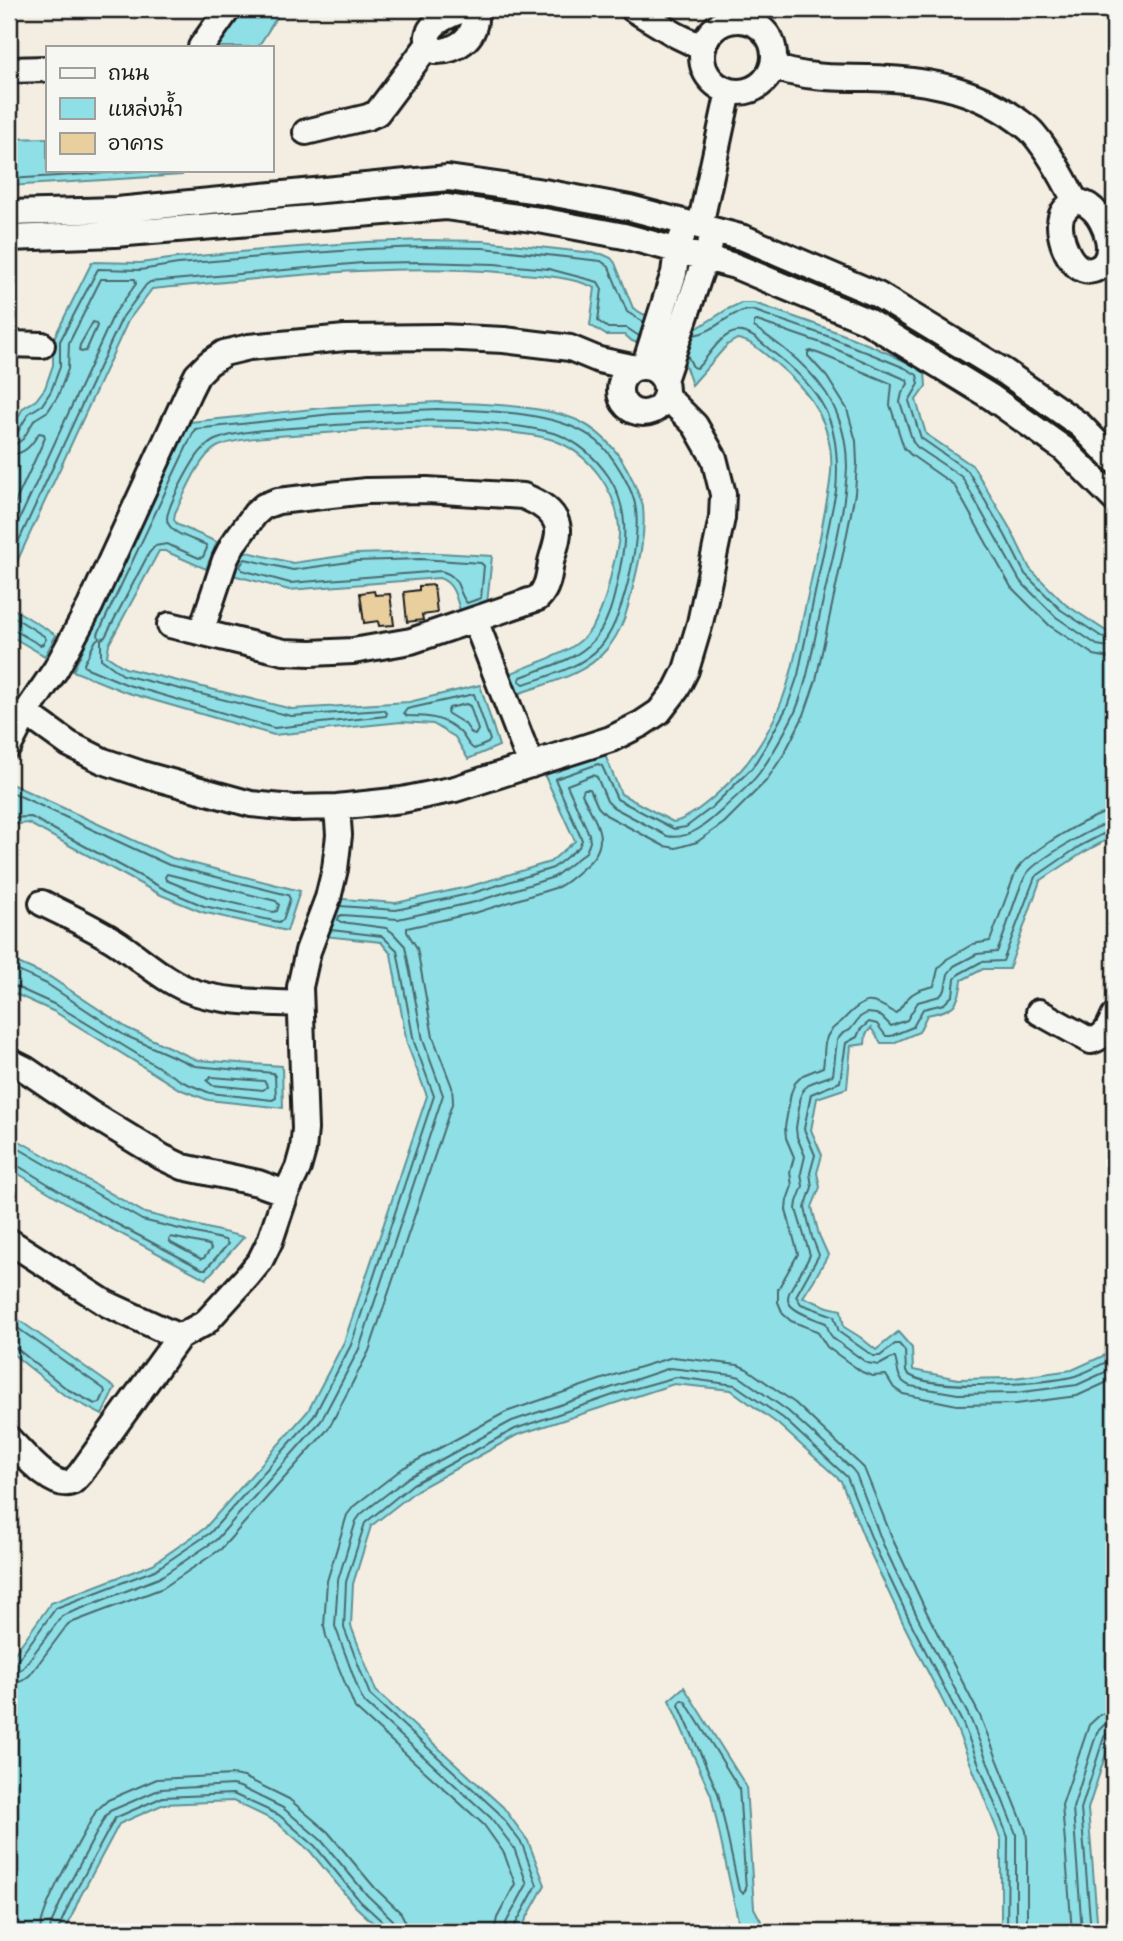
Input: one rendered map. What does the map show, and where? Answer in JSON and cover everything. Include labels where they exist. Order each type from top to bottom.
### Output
[{"type":"street","points":[[202,46],[228,9]]},
{"type":"street","points":[[306,132],[377,113],[428,45],[430,30],[457,11],[469,9],[482,12]]},
{"type":"street","points":[[633,9],[676,36],[704,48]]},
{"type":"street","points":[[729,22],[747,22],[756,25],[769,38],[774,57],[773,66],[770,74],[757,88],[739,93],[729,91],[713,82],[708,75],[704,66],[704,48],[713,31],[720,26],[729,22]]},
{"type":"street","points":[[773,66],[815,75],[929,82],[969,93],[1002,109],[1031,131],[1049,155],[1075,201]]},
{"type":"street","points":[[9,70],[46,69]]},
{"type":"street","points":[[658,380],[661,314],[675,262],[701,227],[729,91]]},
{"type":"street","points":[[9,214],[117,209],[448,178],[630,208],[744,238],[878,295],[1005,372],[1081,427],[1114,460]]},
{"type":"street","points":[[9,238],[115,234],[446,207],[624,236],[652,243],[675,262],[715,260],[867,321],[991,397],[1053,441],[1113,494]]},
{"type":"street","points":[[701,227],[715,260]]},
{"type":"street","points":[[599,360],[620,393],[622,401],[634,412],[658,380],[684,323],[697,285],[715,260]]},
{"type":"street","points":[[9,746],[26,713],[55,669],[90,606],[188,391],[197,375],[224,353],[249,347],[345,338],[440,337],[504,340],[570,348],[658,380],[695,425],[711,451],[723,494],[722,518],[694,649],[676,690],[659,712],[611,739],[455,789],[402,800],[337,807],[293,808],[250,804],[103,761],[69,744],[26,713]]},
{"type":"street","points":[[9,344],[42,345]]},
{"type":"street","points":[[620,393],[623,378],[629,372],[658,380]]},
{"type":"street","points":[[1081,427],[1114,437]]},
{"type":"street","points":[[170,625],[284,652],[353,651],[411,641],[538,598],[544,592],[558,530],[546,508],[523,496],[366,491],[278,501],[264,506],[255,514],[233,544],[220,572],[201,632]]},
{"type":"street","points":[[475,620],[531,765]]},
{"type":"street","points":[[9,1439],[38,1469],[61,1483],[71,1482],[80,1474],[178,1337],[205,1323],[260,1261],[270,1241],[303,1150],[305,1129],[300,987],[335,869],[339,835],[337,807]]},
{"type":"street","points":[[42,903],[118,943],[172,981],[193,992],[214,998],[299,1004]]},
{"type":"street","points":[[1039,1012],[1091,1041],[1100,1038],[1108,1030],[1114,1016]]},
{"type":"street","points":[[9,1061],[162,1157],[183,1167],[258,1183],[286,1193]]},
{"type":"street","points":[[9,1241],[107,1304],[178,1337]]},
{"type":"water","points":[[233,9],[282,9],[259,46],[210,46]]},
{"type":"water","points":[[46,138],[46,172],[184,172],[182,175],[9,186],[9,139]]},
{"type":"water","points":[[425,240],[483,241],[602,254],[615,263],[633,308],[643,314],[686,329],[699,327],[741,303],[754,303],[863,342],[925,372],[926,386],[916,400],[926,434],[973,466],[1012,532],[1030,569],[1065,604],[1106,631],[1114,633],[1114,836],[1040,881],[1009,969],[983,969],[962,980],[959,996],[953,1006],[927,1015],[919,1032],[893,1043],[881,1043],[871,1028],[866,1034],[865,1044],[851,1046],[847,1088],[817,1098],[811,1130],[822,1155],[817,1173],[820,1187],[812,1207],[819,1235],[828,1255],[803,1297],[841,1310],[844,1327],[876,1350],[898,1332],[912,1348],[913,1370],[958,1379],[1014,1378],[1072,1370],[1114,1351],[1114,1729],[1088,1809],[1098,1932],[1001,1932],[1001,1840],[956,1727],[904,1625],[841,1481],[778,1424],[731,1390],[674,1384],[517,1435],[417,1490],[371,1526],[353,1584],[351,1626],[376,1691],[503,1807],[528,1841],[545,1885],[519,1932],[383,1932],[355,1906],[310,1851],[275,1821],[233,1801],[164,1804],[119,1824],[80,1897],[65,1932],[9,1932],[9,1661],[51,1603],[153,1564],[205,1528],[308,1411],[344,1342],[427,1096],[407,1044],[391,954],[381,942],[314,935],[329,898],[396,903],[471,886],[550,862],[575,841],[544,774],[605,755],[621,794],[673,822],[682,819],[713,798],[747,763],[778,711],[793,665],[831,473],[827,434],[818,411],[787,372],[748,342],[737,339],[727,345],[692,385],[680,356],[632,341],[625,335],[606,335],[590,325],[595,288],[542,275],[465,270],[375,270],[152,289],[128,321],[9,579],[9,434],[23,408],[36,400],[45,388],[53,365],[53,340],[92,262],[140,263],[271,249]]},
{"type":"water","points":[[438,402],[510,406],[564,415],[590,427],[616,451],[634,482],[642,504],[643,538],[624,620],[612,643],[597,659],[564,678],[517,694],[509,674],[567,650],[580,641],[599,615],[606,596],[619,534],[613,500],[599,475],[578,454],[553,440],[496,431],[436,428],[275,436],[242,440],[217,447],[198,467],[174,520],[178,525],[217,542],[206,569],[165,551],[159,551],[109,644],[107,656],[125,668],[292,709],[409,702],[480,685],[499,746],[468,759],[455,737],[433,724],[401,722],[274,735],[125,692],[73,671],[190,422],[332,407]]},
{"type":"water","points":[[239,550],[293,563],[355,554],[421,552],[492,556],[487,604],[461,613],[452,588],[439,578],[289,590],[229,574]]},
{"type":"water","points":[[9,606],[56,635],[45,656],[9,635]]},
{"type":"water","points":[[9,783],[172,858],[300,891],[287,931],[202,912],[161,895],[28,823],[9,825]]},
{"type":"water","points":[[9,959],[50,977],[127,1028],[197,1060],[282,1066],[283,1108],[208,1100],[179,1089],[55,1012],[9,991]]},
{"type":"water","points":[[9,1135],[145,1213],[244,1237],[206,1279],[93,1219],[9,1168]]},
{"type":"water","points":[[9,1313],[115,1388],[102,1415],[64,1395],[9,1351]]},
{"type":"water","points":[[684,1687],[746,1786],[754,1908],[767,1932],[737,1932],[738,1920],[711,1795],[669,1700]]},
{"type":"building","points":[[434,585],[437,613],[422,615],[423,620],[407,622],[404,592],[419,590],[419,586]]},
{"type":"building","points":[[374,591],[375,595],[390,594],[394,625],[379,626],[378,621],[364,623],[360,593]]}]
